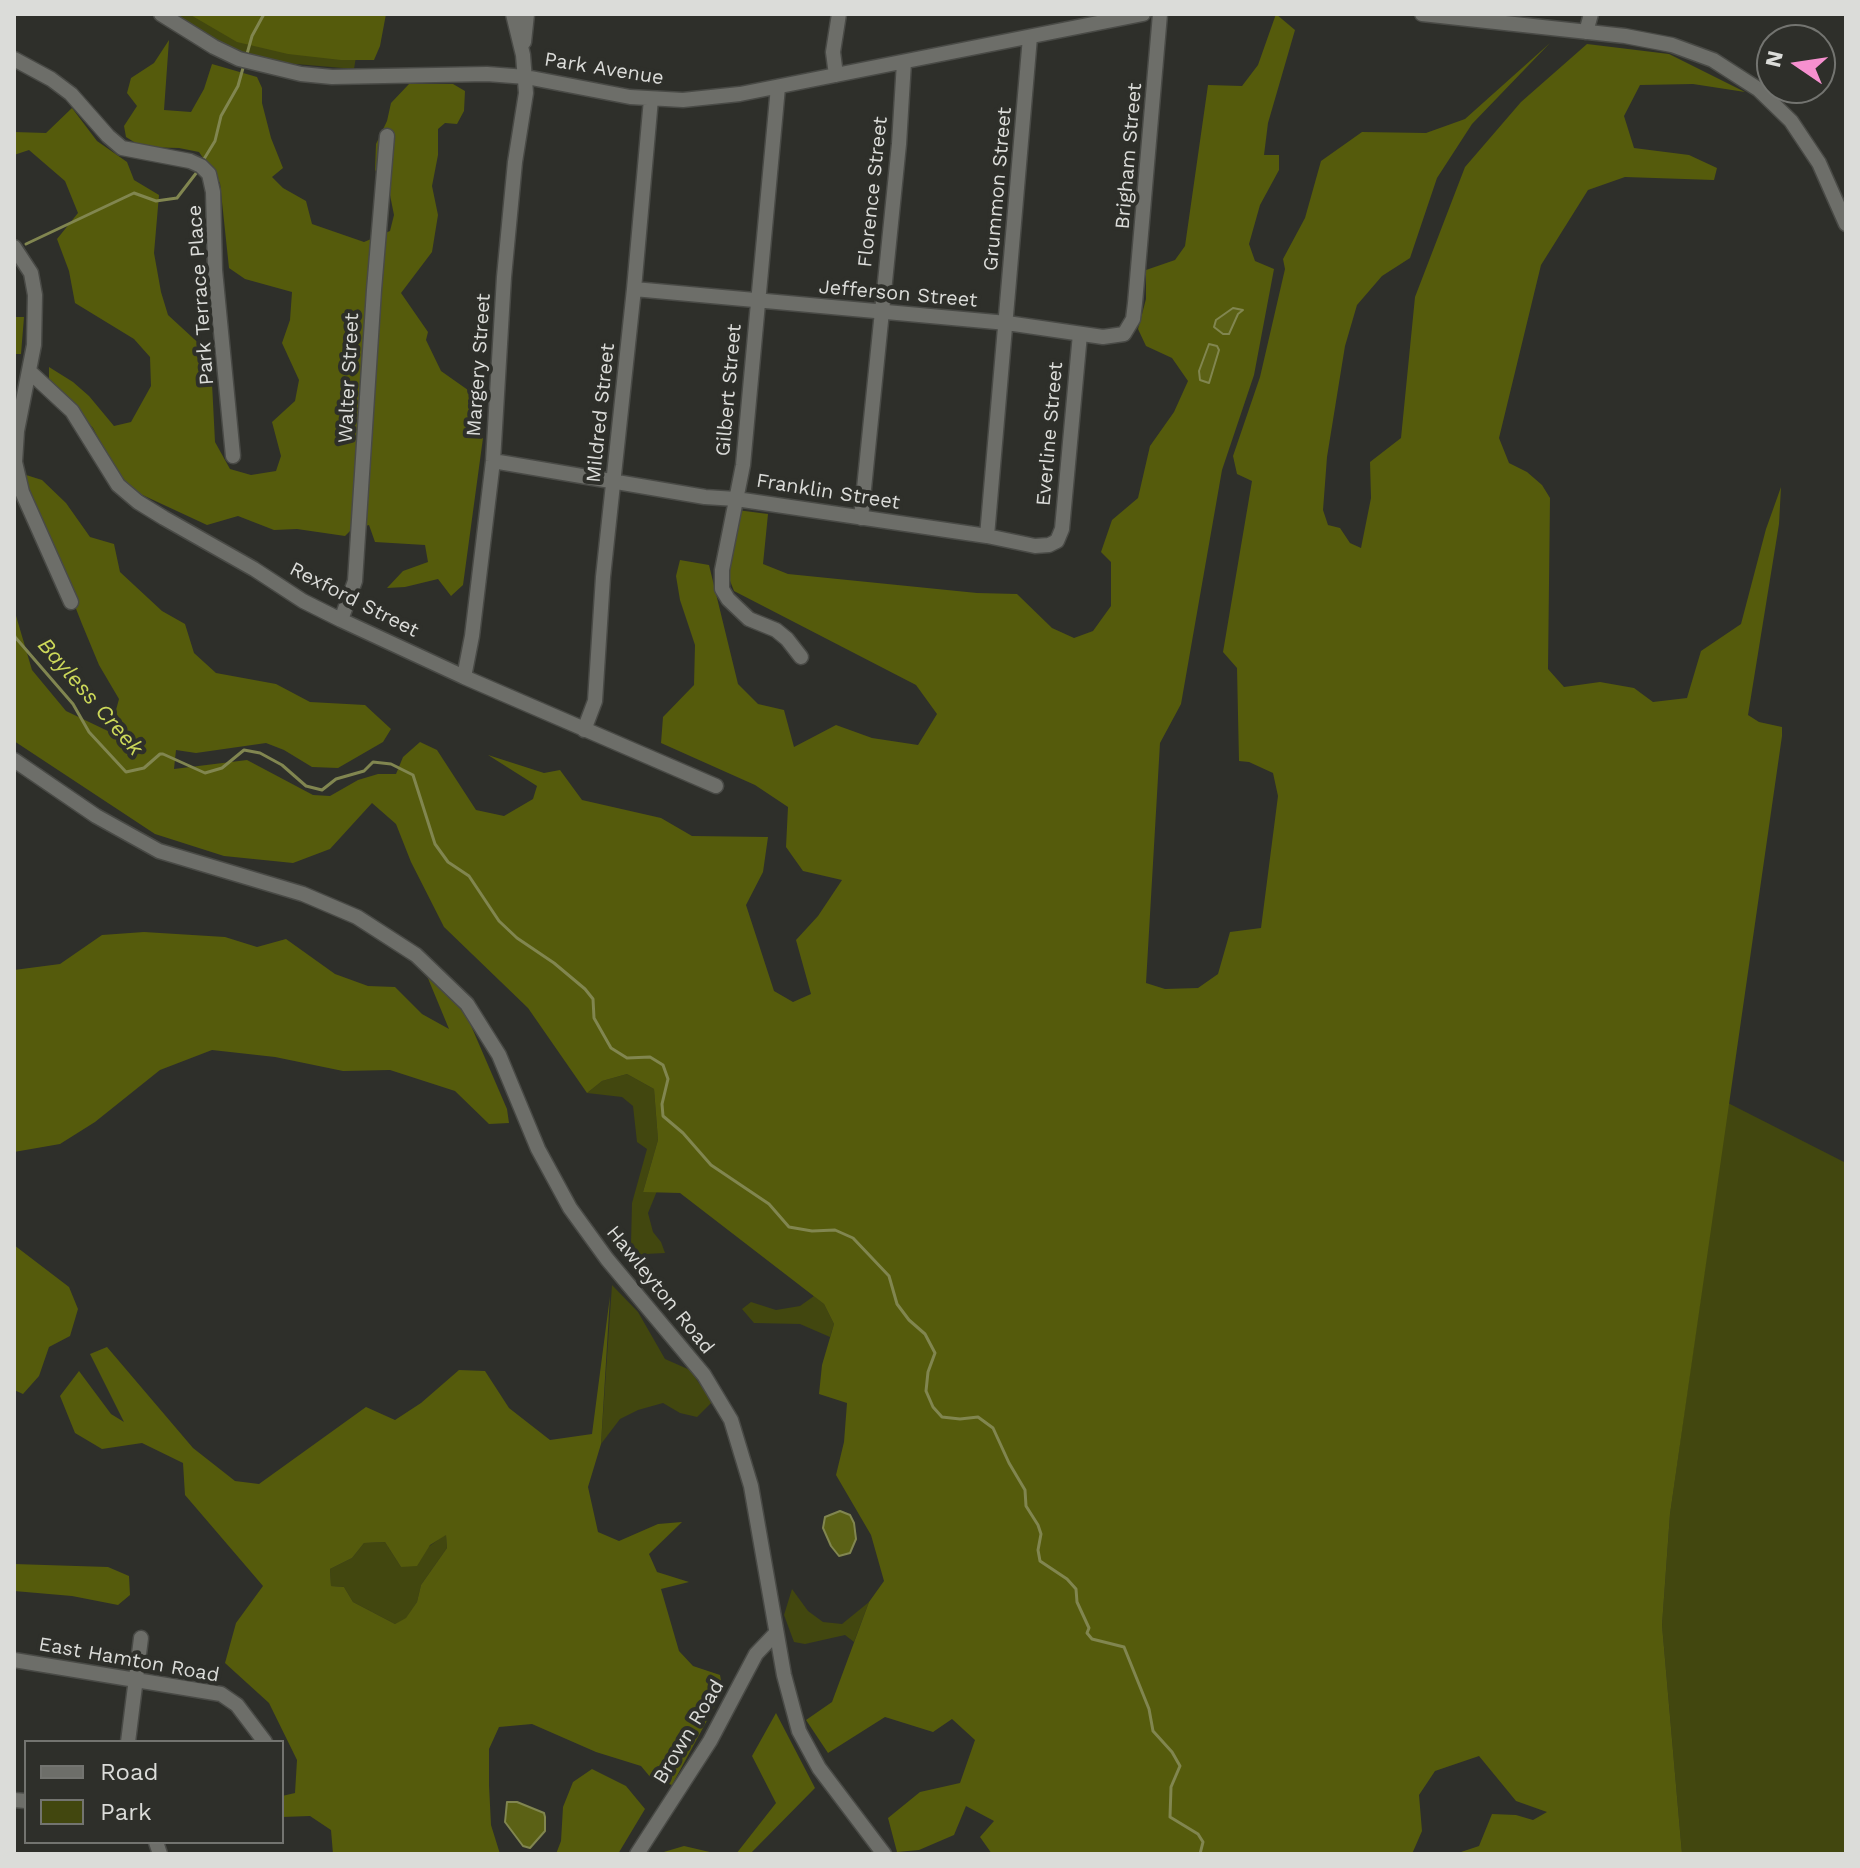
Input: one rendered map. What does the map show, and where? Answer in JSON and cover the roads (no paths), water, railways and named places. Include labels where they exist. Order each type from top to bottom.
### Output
[{"type":"street","name":"Park Avenue","points":[[161,14],[214,47],[252,63],[301,74],[356,77],[474,73],[526,77],[651,99],[712,98],[778,87],[1143,14]]},
{"type":"street","points":[[513,14],[523,55]]},
{"type":"street","points":[[523,55],[527,14]]},
{"type":"street","points":[[836,75],[833,52],[839,14]]},
{"type":"street","name":"Brigham Street","points":[[1135,303],[1160,14]]},
{"type":"street","points":[[1422,14],[1625,36],[1672,45],[1713,60],[1750,82],[1780,108],[1804,138],[1825,174],[1846,224]]},
{"type":"street","points":[[1586,32],[1591,14]]},
{"type":"street","name":"Grummon Street","points":[[987,536],[1030,37]]},
{"type":"street","name":"Margery Street","points":[[464,677],[472,636],[493,461],[506,263],[526,77],[523,55]]},
{"type":"street","name":"Park Terrace Place","points":[[14,59],[71,94],[122,148],[190,161],[209,174],[213,192],[215,270],[233,456]]},
{"type":"street","name":"Florence Street","points":[[861,518],[904,62]]},
{"type":"street","name":"Gilbert Street","points":[[778,87],[743,465],[722,570],[722,589],[749,619],[776,630],[801,657]]},
{"type":"street","name":"Mildred Street","points":[[584,730],[595,701],[613,481],[651,99]]},
{"type":"street","name":"Walter Street","points":[[341,620],[355,581],[387,136]]},
{"type":"street","points":[[14,247],[31,273],[35,295],[30,372],[17,431],[15,462],[22,492],[71,602]]},
{"type":"street","name":"Jefferson Street","points":[[634,289],[1007,323],[1103,337],[1124,334],[1133,319],[1135,303]]},
{"type":"street","name":"Everline Street","points":[[1058,537],[1066,488],[1080,334]]},
{"type":"street","name":"Rexford Street","points":[[30,372],[72,411],[112,477],[138,502],[303,601],[341,620],[716,786]]},
{"type":"street","name":"Franklin Street","points":[[493,461],[705,497],[987,536],[1035,546],[1053,544],[1058,537]]},
{"type":"street","name":"Hawleyton Road","points":[[14,760],[138,842],[321,900],[380,930],[438,974],[476,1016],[499,1055],[538,1149],[570,1208],[607,1259],[704,1375],[731,1420],[751,1486],[787,1691],[805,1744],[832,1787],[884,1854]]},
{"type":"street","name":"Brown Road","points":[[637,1854],[710,1741],[756,1654],[776,1633]]},
{"type":"street","points":[[128,1740],[141,1638]]},
{"type":"street","name":"East Hamton Road","points":[[14,1660],[221,1694],[237,1705],[263,1740]]},
{"type":"waterway","points":[[247,54],[252,36],[264,14]]},
{"type":"waterway","points":[[204,159],[215,141],[221,116],[238,86],[243,68]]},
{"type":"waterway","points":[[26,244],[134,193],[156,201],[177,198],[197,172]]},
{"type":"waterway","name":"Bayless Creek","points":[[14,633],[73,704],[89,732],[126,772],[144,768],[163,754],[205,773],[222,768],[244,750],[260,753],[282,765],[306,786],[322,790],[336,779],[364,771],[373,762],[391,764],[413,775],[435,844],[448,862],[469,876],[499,921],[517,938],[585,989],[593,999],[594,1018],[611,1048],[627,1058],[650,1057],[663,1065],[668,1079],[662,1104],[663,1116],[711,1165],[769,1204],[789,1227],[812,1231],[835,1230],[853,1238],[889,1276],[897,1304],[925,1334],[935,1353],[928,1372],[926,1391],[933,1407],[942,1417],[978,1417],[993,1428],[1025,1490],[1026,1506],[1038,1525],[1041,1534],[1038,1550],[1040,1561],[1076,1589],[1077,1602],[1092,1639],[1124,1647],[1149,1709],[1153,1731],[1180,1766],[1171,1787],[1170,1817],[1198,1834],[1203,1842],[1200,1854]]}]
